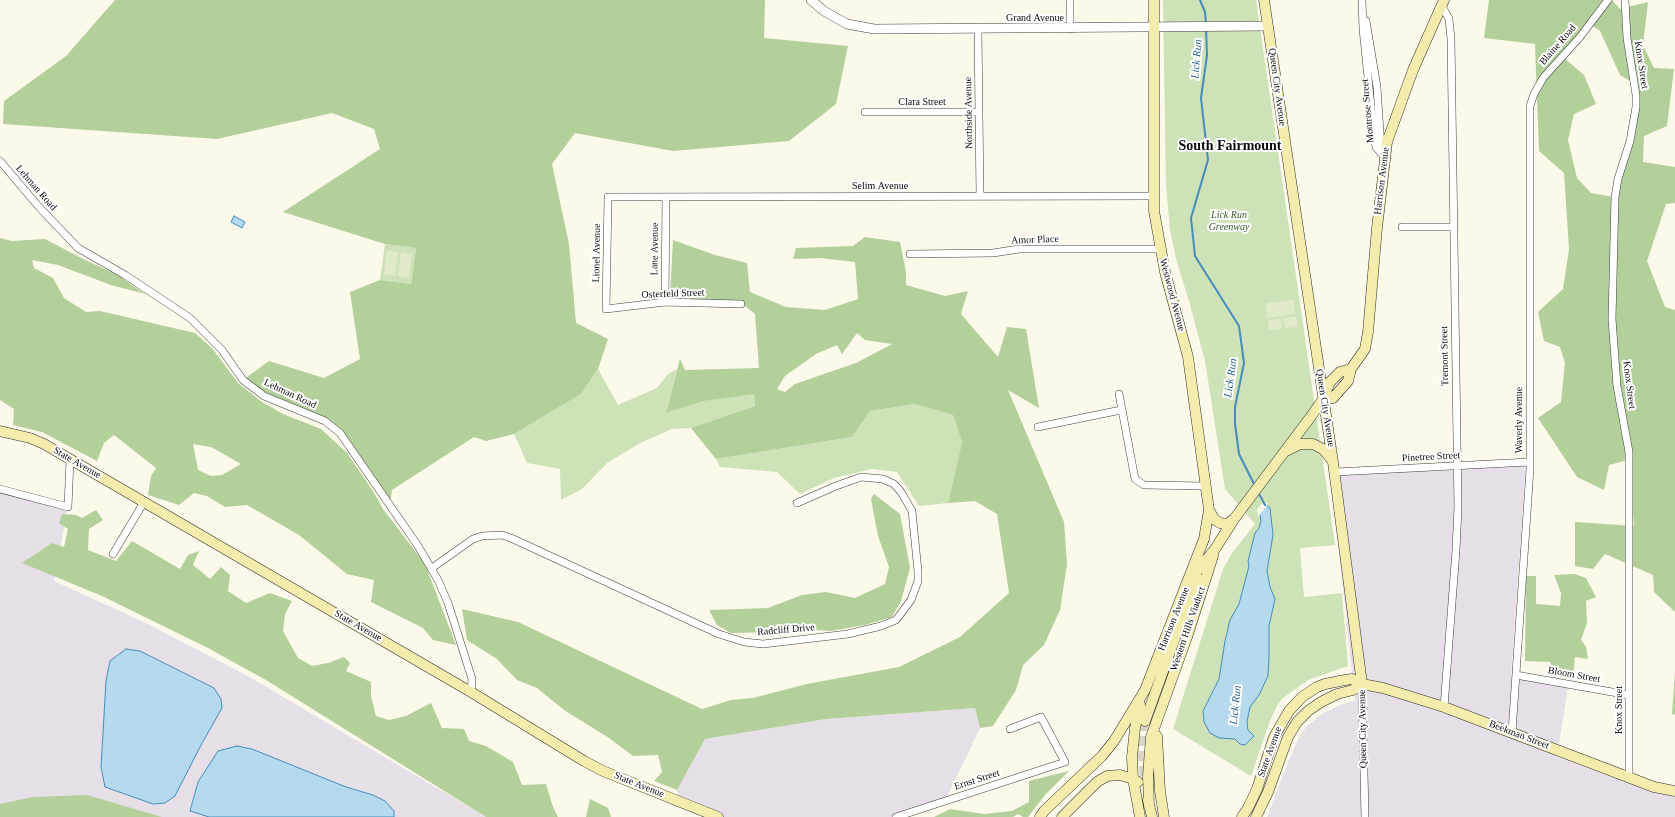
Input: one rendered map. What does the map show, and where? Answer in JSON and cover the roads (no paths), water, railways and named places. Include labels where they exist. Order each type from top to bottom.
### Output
[{"type":"main road","name":"Westwood Avenue","points":[[1154,0],[1153,196],[1160,249],[1188,357],[1209,510],[1205,537],[1186,585]]},
{"type":"main road","name":"Queen City Avenue","points":[[1264,0],[1334,467],[1362,684]]},
{"type":"main road","name":"Harrison Avenue","points":[[1040,817],[1044,810],[1102,756],[1127,722],[1145,690],[1186,585],[1215,549],[1234,519],[1287,450],[1323,398],[1333,398],[1348,381],[1351,369],[1362,354],[1368,332],[1384,157],[1387,142],[1410,77],[1443,3]]},
{"type":"main road","name":"State Avenue","points":[[0,431],[30,438],[44,444],[471,692],[603,771],[718,817]]},
{"type":"main road","points":[[1287,450],[1300,444],[1313,444],[1323,449],[1334,467]]},
{"type":"main road","points":[[1209,510],[1214,519],[1220,523],[1227,524],[1234,519]]},
{"type":"main road","name":"Western Hills Viaduct","points":[[1156,725],[1187,637],[1215,549]]},
{"type":"main road","points":[[1145,721],[1201,567]]},
{"type":"main road","name":"State Avenue","points":[[1242,817],[1255,793],[1278,729],[1295,703],[1309,692],[1325,684],[1352,680],[1362,684]]},
{"type":"main road","name":"State Avenue","points":[[1256,817],[1268,792],[1288,736],[1297,722],[1308,711],[1321,702],[1337,694],[1353,690],[1362,684]]},
{"type":"main road","name":"Beekman Street","points":[[1362,684],[1383,688],[1444,707],[1629,776],[1654,787],[1675,791]]},
{"type":"main road","points":[[1140,817],[1133,778],[1134,733],[1145,690]]},
{"type":"main road","points":[[1149,806],[1149,752],[1156,725]]},
{"type":"main road","points":[[1156,725],[1157,758],[1164,817]]},
{"type":"main road","points":[[1134,733],[1139,771],[1152,817]]},
{"type":"main road","points":[[1062,817],[1097,782],[1107,776],[1114,775],[1133,778],[1145,789],[1152,817]]},
{"type":"street","name":"Grand Avenue","points":[[811,0],[835,18],[847,24],[864,28],[1070,29],[1268,26]]},
{"type":"street","points":[[1070,0],[1070,29]]},
{"type":"street","name":"Blaine Road","points":[[1530,106],[1534,94],[1543,78],[1580,38],[1608,0]]},
{"type":"street","name":"Knox Street","points":[[1625,0],[1627,38],[1636,95],[1636,107],[1632,133],[1618,179],[1614,203],[1612,319],[1617,386],[1629,452],[1629,776]]},
{"type":"street","name":"Montrose Street","points":[[1362,3],[1363,29],[1374,136],[1376,147],[1384,157]]},
{"type":"street","name":"Tremont Street","points":[[1443,3],[1449,19],[1451,39],[1458,522],[1444,707]]},
{"type":"street","name":"Northside Avenue","points":[[978,29],[980,196]]},
{"type":"street","name":"Waverly Avenue","points":[[1512,732],[1530,462],[1530,106]]},
{"type":"street","name":"Clara Street","points":[[865,112],[979,112]]},
{"type":"street","name":"Lehman Road","points":[[0,161],[39,207],[78,248],[125,274],[190,318],[222,350],[243,380],[264,396],[325,421],[340,433],[432,568],[448,603],[472,679],[471,692]]},
{"type":"street","name":"Selim Avenue","points":[[608,197],[1153,196]]},
{"type":"street","name":"Lionel Avenue","points":[[606,308],[608,197]]},
{"type":"street","name":"Lane Avenue","points":[[665,302],[666,197]]},
{"type":"street","points":[[1402,227],[1453,227]]},
{"type":"street","name":"Amor Place","points":[[910,254],[993,253],[1019,250],[1160,249]]},
{"type":"street","name":"Osterfeld Street","points":[[606,308],[665,302],[741,304]]},
{"type":"street","points":[[1119,394],[1134,476],[1138,482],[1144,485],[1206,486]]},
{"type":"street","points":[[1038,427],[1121,410]]},
{"type":"street","points":[[0,489],[68,507],[70,459]]},
{"type":"street","name":"Pinetree Street","points":[[1334,467],[1530,462]]},
{"type":"street","name":"Radcliff Drive","points":[[432,568],[473,539],[492,535],[502,535],[720,634],[744,642],[763,644],[848,634],[881,626],[896,620],[911,600],[918,581],[912,510],[901,492],[894,484],[883,479],[861,477],[836,486],[797,504]]},
{"type":"street","points":[[113,554],[144,502]]},
{"type":"street","name":"Bloom Street","points":[[1516,675],[1629,695]]},
{"type":"street","name":"Queen City Avenue","points":[[1362,684],[1365,817]]},
{"type":"street","name":"Ernst Street","points":[[896,817],[1065,762],[1041,717],[1010,729]]},
{"type":"water","points":[[234,216],[245,222],[242,228],[231,222]]},
{"type":"water","points":[[1265,504],[1270,508],[1273,535],[1267,571],[1270,587],[1275,599],[1269,626],[1268,676],[1259,695],[1250,707],[1247,722],[1248,730],[1254,736],[1245,745],[1240,744],[1235,739],[1219,738],[1210,733],[1204,722],[1203,711],[1219,679],[1230,620],[1239,604],[1249,566],[1248,561],[1255,533],[1259,528],[1261,521],[1259,510]]},
{"type":"water","points":[[126,649],[140,651],[214,688],[221,699],[222,708],[175,796],[165,803],[153,804],[105,787],[101,767],[106,681],[110,661]]},
{"type":"water","points":[[237,746],[252,749],[346,787],[373,795],[385,801],[394,811],[394,817],[209,817],[190,811],[198,782],[218,751]]},
{"type":"waterway","name":"Lick Run","points":[[1200,0],[1205,12],[1206,24]]},
{"type":"waterway","name":"Lick Run","points":[[1206,28],[1207,55],[1201,98],[1208,160],[1191,218],[1195,256],[1239,326],[1244,363],[1235,407],[1235,424],[1239,454],[1255,486]]},
{"type":"waterway","name":"Lick Run","points":[[1258,492],[1265,505]]},
{"type":"tunnel","points":[[1145,721],[1143,757],[1145,779]]},
{"type":"district","name":"South Fairmount","points":[[1230,146]]},
{"type":"park label","name":"Lick Run Greenway","points":[[1229,220]]}]
